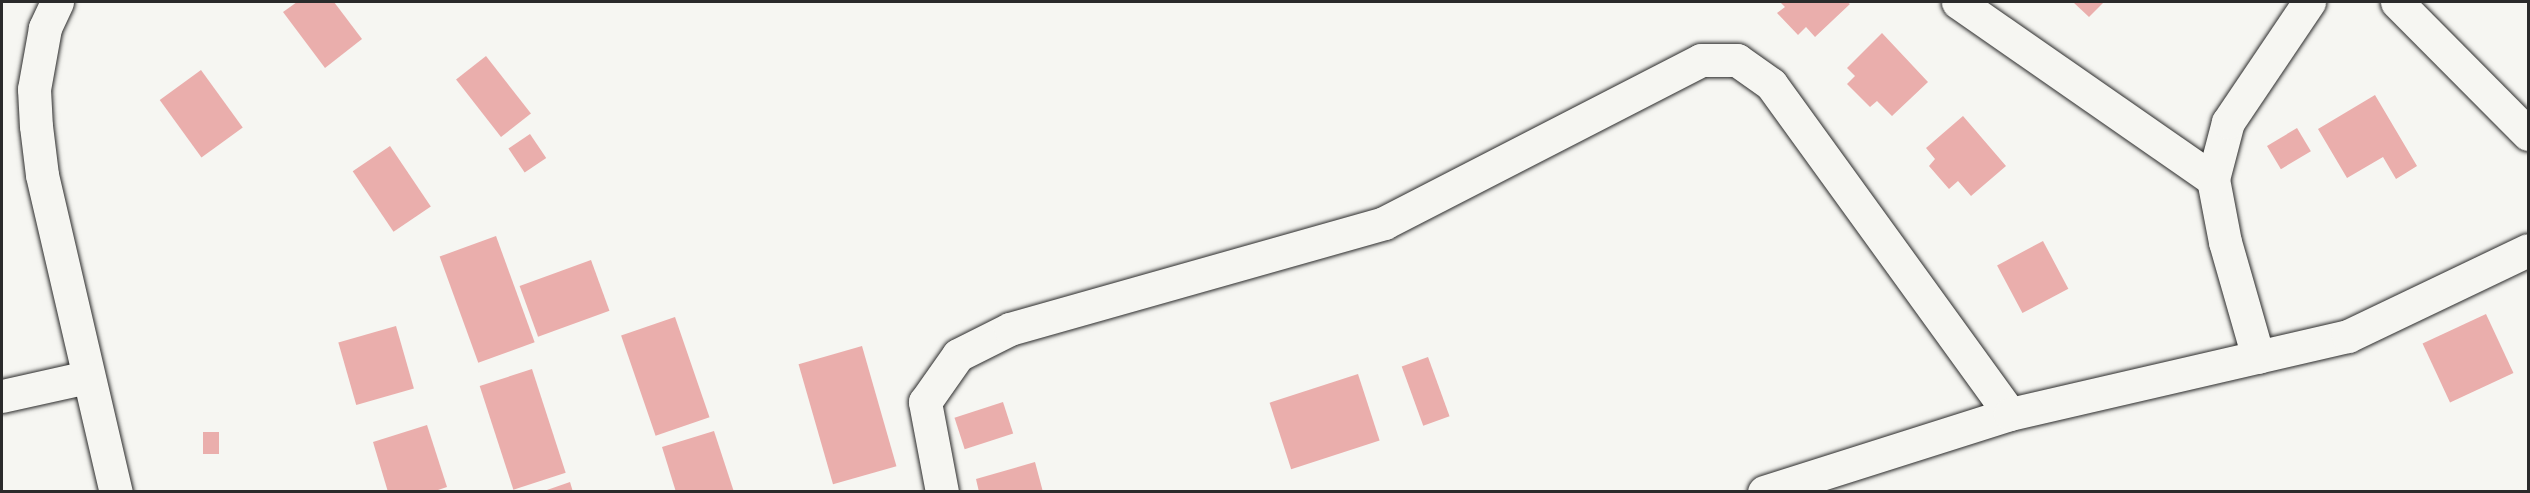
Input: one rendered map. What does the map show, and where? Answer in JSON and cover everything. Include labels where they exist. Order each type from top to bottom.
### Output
[{"type":"street","points":[[57,2],[45,28],[34,89],[36,126],[42,175],[116,492]]},
{"type":"street","points":[[1958,2],[2213,179]]},
{"type":"street","points":[[2258,357],[2224,242],[2213,179],[2228,122],[2309,2]]},
{"type":"street","points":[[2397,2],[2529,134]]},
{"type":"street","points":[[942,492],[926,402],[958,355],[1010,329],[1384,223],[1701,60],[1737,60],[1771,84],[2010,414]]},
{"type":"street","points":[[1764,492],[2010,414],[2348,336],[2529,250]]},
{"type":"street","points":[[2,396],[88,377]]},
{"type":"building","points":[[297,2],[334,2],[362,39],[325,68],[283,12]]},
{"type":"building","points":[[1780,2],[1847,2],[1850,4],[1815,37],[1806,27],[1798,35],[1777,13],[1785,7]]},
{"type":"building","points":[[2073,2],[2104,2],[2089,17]]},
{"type":"building","points":[[1882,33],[1928,82],[1892,116],[1877,101],[1870,107],[1847,84],[1855,76],[1847,68]]},
{"type":"building","points":[[486,56],[531,114],[501,137],[456,79]]},
{"type":"building","points":[[201,70],[243,127],[201,157],[160,100]]},
{"type":"building","points":[[2375,95],[2417,166],[2396,179],[2383,157],[2347,178],[2318,129]]},
{"type":"building","points":[[1963,116],[2006,166],[1971,196],[1958,181],[1949,189],[1929,166],[1935,159],[1926,148]]},
{"type":"building","points":[[2297,128],[2311,151],[2281,169],[2267,146]]},
{"type":"building","points":[[530,134],[546,158],[525,173],[508,149]]},
{"type":"building","points":[[390,146],[431,207],[394,232],[353,171]]},
{"type":"building","points":[[496,236],[535,342],[478,363],[440,257]]},
{"type":"building","points":[[2043,241],[2068,289],[2022,313],[1997,265]]},
{"type":"building","points":[[591,260],[609,311],[538,337],[520,286]]},
{"type":"building","points":[[2486,314],[2513,373],[2450,402],[2423,344]]},
{"type":"building","points":[[675,317],[710,417],[656,436],[621,336]]},
{"type":"building","points":[[396,326],[414,388],[356,405],[338,343]]},
{"type":"building","points":[[862,346],[896,466],[833,484],[799,364]]},
{"type":"building","points":[[1428,357],[1450,416],[1423,426],[1402,367]]},
{"type":"building","points":[[532,369],[566,473],[513,490],[480,386]]},
{"type":"building","points":[[1358,374],[1380,441],[1291,469],[1270,403]]},
{"type":"building","points":[[1003,402],[1013,433],[965,449],[954,418]]},
{"type":"building","points":[[427,425],[447,487],[432,492],[388,492],[373,442]]},
{"type":"building","points":[[714,431],[734,492],[676,492],[662,447]]},
{"type":"building","points":[[203,432],[219,432],[219,454],[203,454]]},
{"type":"building","points":[[1035,462],[1043,492],[979,492],[976,479]]},
{"type":"building","points":[[570,482],[573,492],[544,492],[544,491]]}]
